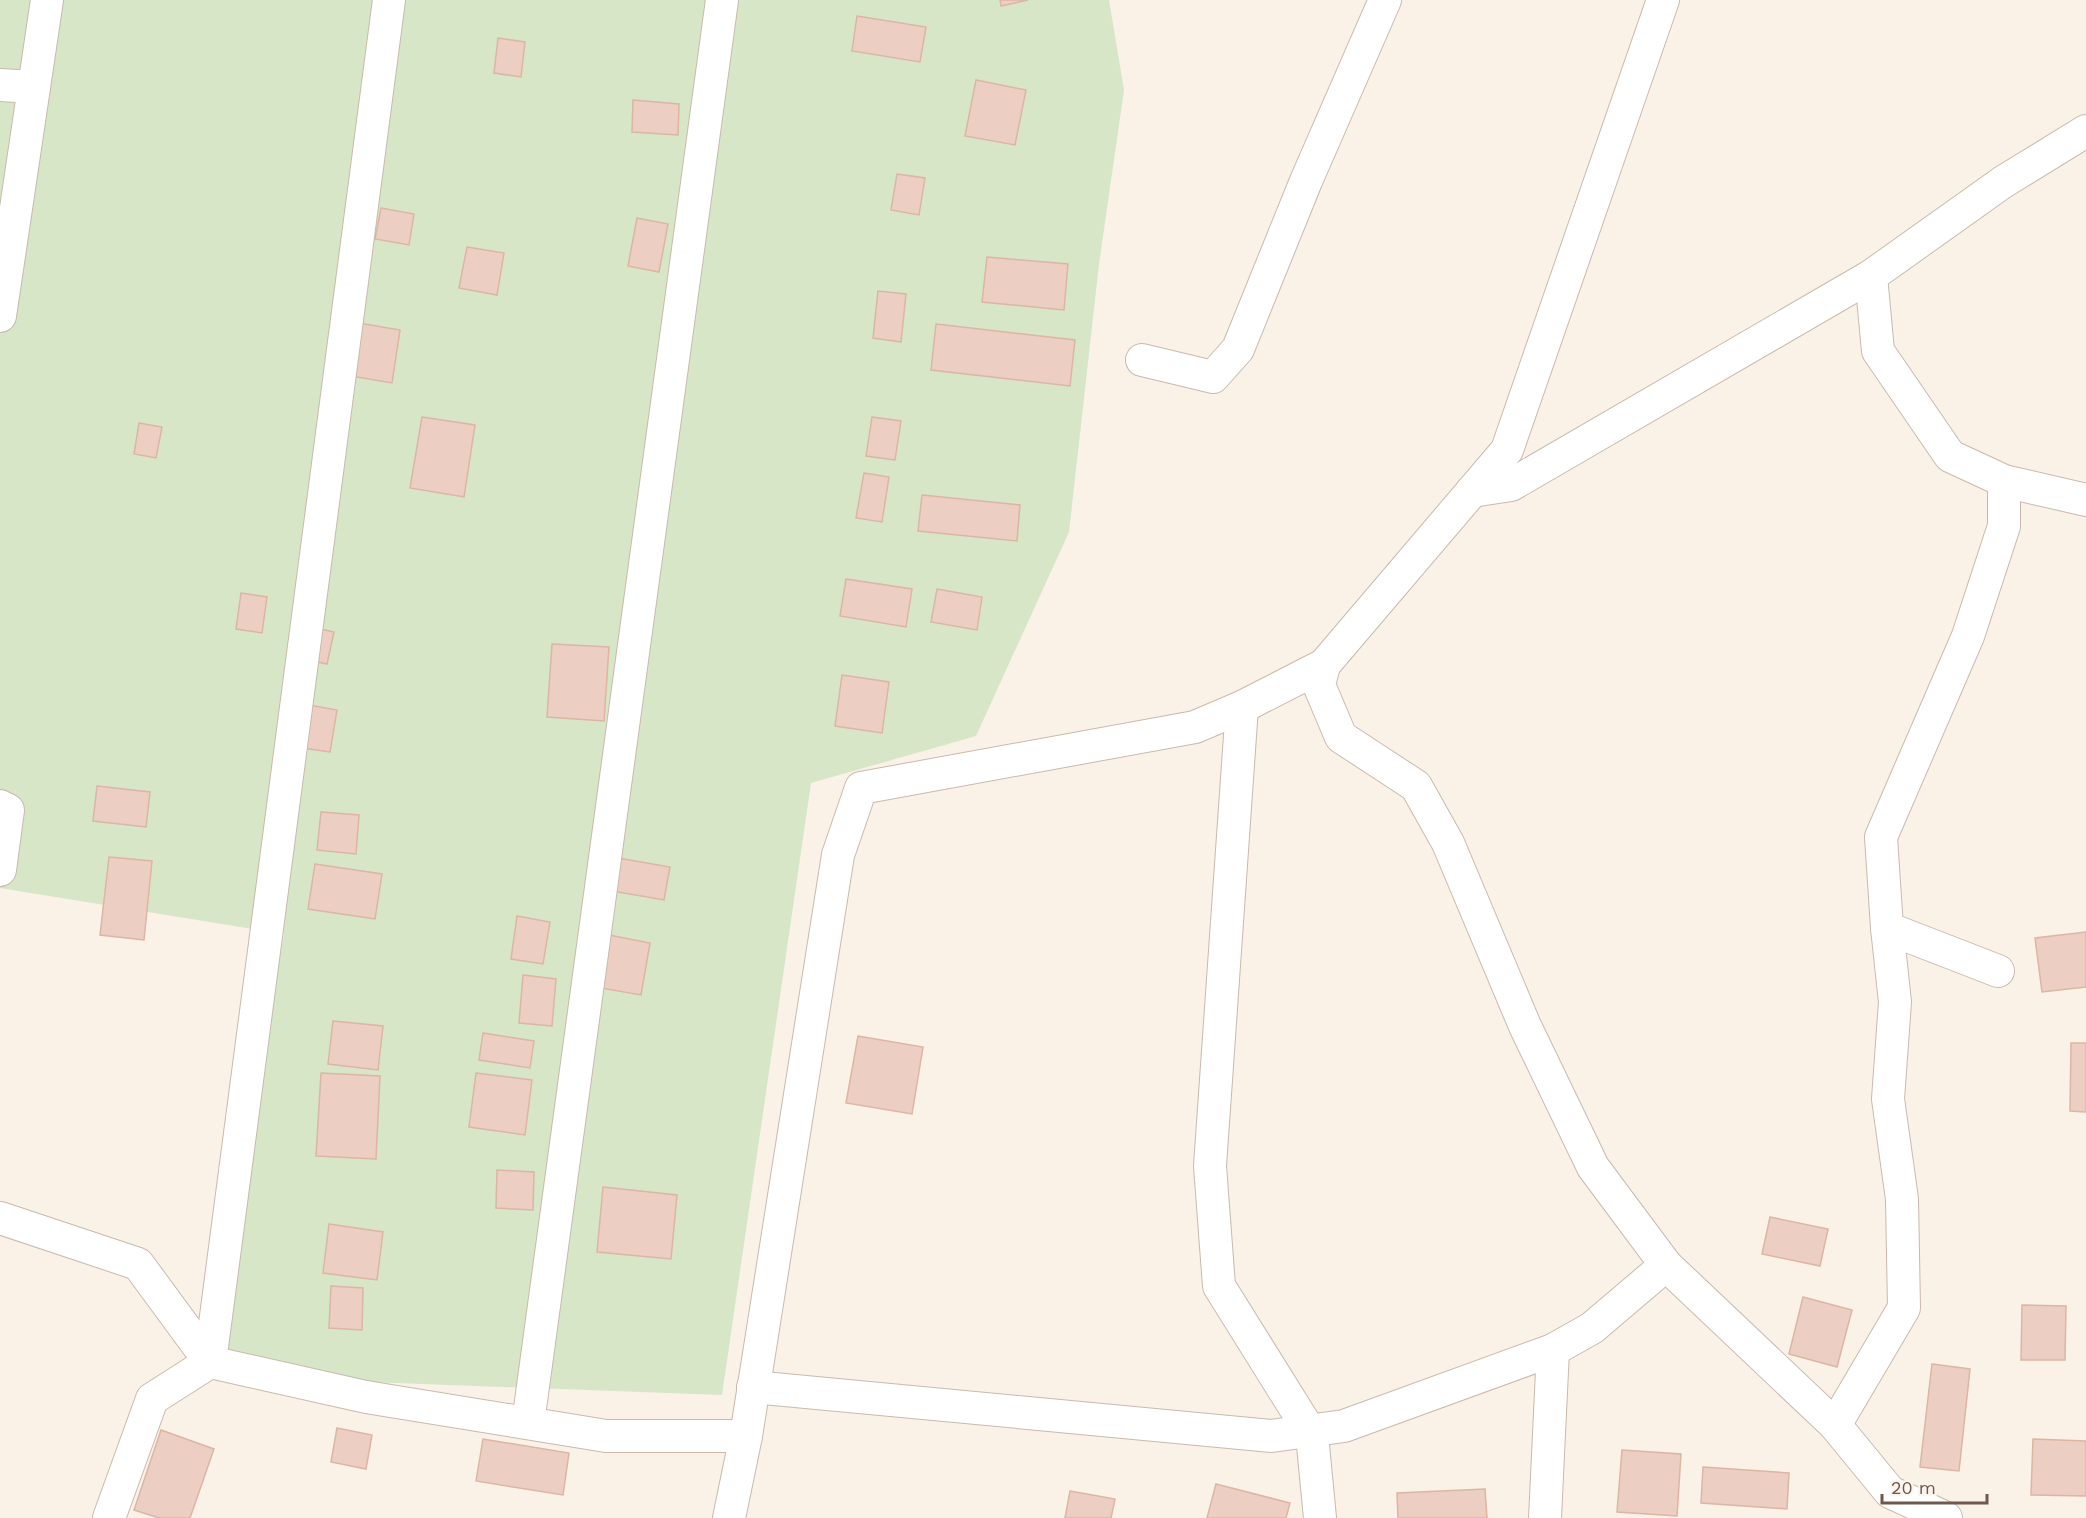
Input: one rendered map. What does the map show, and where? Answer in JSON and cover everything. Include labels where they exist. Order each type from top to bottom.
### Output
[{"type":"street","points":[[0,316],[47,0]]},
{"type":"street","points":[[110,1518],[152,1399],[210,1362],[389,0]]},
{"type":"street","points":[[528,1423],[722,0]]},
{"type":"street","points":[[1142,360],[1213,377],[1239,349],[1306,181],[1385,0]]},
{"type":"street","points":[[729,1518],[746,1436],[838,855],[861,788],[1195,727],[1242,707],[1324,665],[1507,450],[1663,0]]},
{"type":"street","points":[[0,85],[34,87]]},
{"type":"street","points":[[1472,490],[1510,485],[1871,276],[2003,182],[2086,131]]},
{"type":"street","points":[[1871,276],[1878,351],[1950,456],[2004,481],[2086,500]]},
{"type":"street","points":[[1835,1425],[1904,1308],[1902,1199],[1888,1099],[1895,1002],[1881,837],[1968,636],[2004,526],[2004,481]]},
{"type":"street","points":[[1324,665],[1319,686],[1341,737],[1416,786],[1448,843],[1525,1026],[1593,1167],[1666,1265],[1835,1425],[1890,1492],[1946,1518]]},
{"type":"street","points":[[1242,707],[1210,1166],[1220,1286],[1310,1431],[1320,1518]]},
{"type":"street","points":[[0,806],[8,810],[0,870]]},
{"type":"street","points":[[1887,928],[1998,971]]},
{"type":"street","points":[[0,1218],[138,1264],[210,1362],[366,1397],[606,1436],[746,1436]]},
{"type":"street","points":[[753,1387],[1272,1436],[1310,1431],[1344,1426],[1553,1350],[1592,1328],[1666,1265]]},
{"type":"street","points":[[1545,1518],[1553,1350]]},
{"type":"green space","points":[[0,0],[1109,0],[1124,90],[1099,264],[1069,532],[976,736],[811,783],[722,1395],[207,1376],[284,934],[0,888]]},
{"type":"building","points":[[1000,0],[1028,0],[1001,6]]},
{"type":"building","points":[[857,16],[926,27],[920,62],[852,51]]},
{"type":"building","points":[[498,38],[525,42],[521,77],[494,73]]},
{"type":"building","points":[[976,80],[1026,90],[1015,145],[965,136]]},
{"type":"building","points":[[633,100],[679,104],[678,135],[632,132]]},
{"type":"building","points":[[897,174],[925,178],[919,215],[891,210]]},
{"type":"building","points":[[381,208],[414,214],[409,245],[375,239]]},
{"type":"building","points":[[637,218],[668,224],[659,272],[628,266]]},
{"type":"building","points":[[467,247],[504,253],[497,295],[459,288]]},
{"type":"building","points":[[987,257],[1068,264],[1064,310],[982,302]]},
{"type":"building","points":[[878,291],[906,294],[901,342],[873,338]]},
{"type":"building","points":[[359,323],[400,330],[392,383],[351,376]]},
{"type":"building","points":[[936,324],[1075,340],[1070,386],[931,370]]},
{"type":"building","points":[[422,417],[475,425],[464,497],[410,488]]},
{"type":"building","points":[[872,417],[901,421],[895,460],[866,456]]},
{"type":"building","points":[[139,423],[162,427],[156,458],[134,454]]},
{"type":"building","points":[[864,473],[889,477],[882,522],[856,518]]},
{"type":"building","points":[[922,495],[1020,505],[1017,541],[918,531]]},
{"type":"building","points":[[846,579],[912,589],[906,627],[840,616]]},
{"type":"building","points":[[937,589],[982,597],[977,630],[931,622]]},
{"type":"building","points":[[241,593],[267,597],[262,633],[236,629]]},
{"type":"building","points":[[316,628],[334,632],[327,664],[309,660]]},
{"type":"building","points":[[552,644],[609,647],[604,721],[547,717]]},
{"type":"building","points":[[842,675],[889,682],[882,733],[835,726]]},
{"type":"building","points":[[309,705],[337,710],[330,752],[303,748]]},
{"type":"building","points":[[97,786],[150,792],[146,827],[93,821]]},
{"type":"building","points":[[321,812],[359,815],[356,854],[317,850]]},
{"type":"building","points":[[109,857],[152,861],[144,940],[100,935]]},
{"type":"building","points":[[618,858],[670,867],[664,900],[612,891]]},
{"type":"building","points":[[315,864],[382,874],[375,919],[308,909]]},
{"type":"building","points":[[517,916],[550,922],[543,964],[511,959]]},
{"type":"building","points":[[2086,932],[2086,987],[2042,992],[2035,938]]},
{"type":"building","points":[[604,934],[650,943],[641,995],[595,987]]},
{"type":"building","points":[[523,975],[556,979],[552,1026],[519,1023]]},
{"type":"building","points":[[333,1021],[383,1026],[378,1070],[328,1064]]},
{"type":"building","points":[[483,1033],[534,1041],[530,1068],[479,1060]]},
{"type":"building","points":[[858,1036],[923,1047],[912,1114],[846,1103]]},
{"type":"building","points":[[2071,1043],[2086,1043],[2086,1112],[2070,1111]]},
{"type":"building","points":[[321,1073],[380,1076],[376,1159],[316,1156]]},
{"type":"building","points":[[476,1073],[532,1080],[525,1135],[469,1127]]},
{"type":"building","points":[[497,1170],[534,1172],[533,1210],[496,1208]]},
{"type":"building","points":[[603,1187],[677,1195],[671,1259],[597,1252]]},
{"type":"building","points":[[1770,1217],[1828,1229],[1820,1266],[1762,1254]]},
{"type":"building","points":[[329,1224],[383,1232],[377,1280],[323,1273]]},
{"type":"building","points":[[331,1286],[363,1288],[362,1330],[329,1328]]},
{"type":"building","points":[[1803,1297],[1852,1310],[1837,1367],[1789,1354]]},
{"type":"building","points":[[2022,1305],[2066,1306],[2065,1360],[2021,1360]]},
{"type":"building","points":[[1932,1364],[1970,1369],[1959,1471],[1920,1467]]},
{"type":"building","points":[[337,1428],[372,1435],[366,1469],[331,1462]]},
{"type":"building","points":[[161,1430],[214,1449],[190,1518],[159,1518],[134,1510]]},
{"type":"building","points":[[483,1439],[569,1453],[563,1495],[476,1481]]},
{"type":"building","points":[[2033,1439],[2086,1441],[2086,1496],[2031,1495]]},
{"type":"building","points":[[1622,1450],[1681,1454],[1677,1516],[1617,1512]]},
{"type":"building","points":[[1703,1467],[1789,1473],[1787,1509],[1701,1503]]},
{"type":"building","points":[[1216,1484],[1290,1503],[1286,1518],[1207,1518]]},
{"type":"building","points":[[1485,1489],[1487,1518],[1398,1518],[1397,1493]]},
{"type":"building","points":[[1070,1491],[1115,1499],[1111,1518],[1065,1518]]}]
